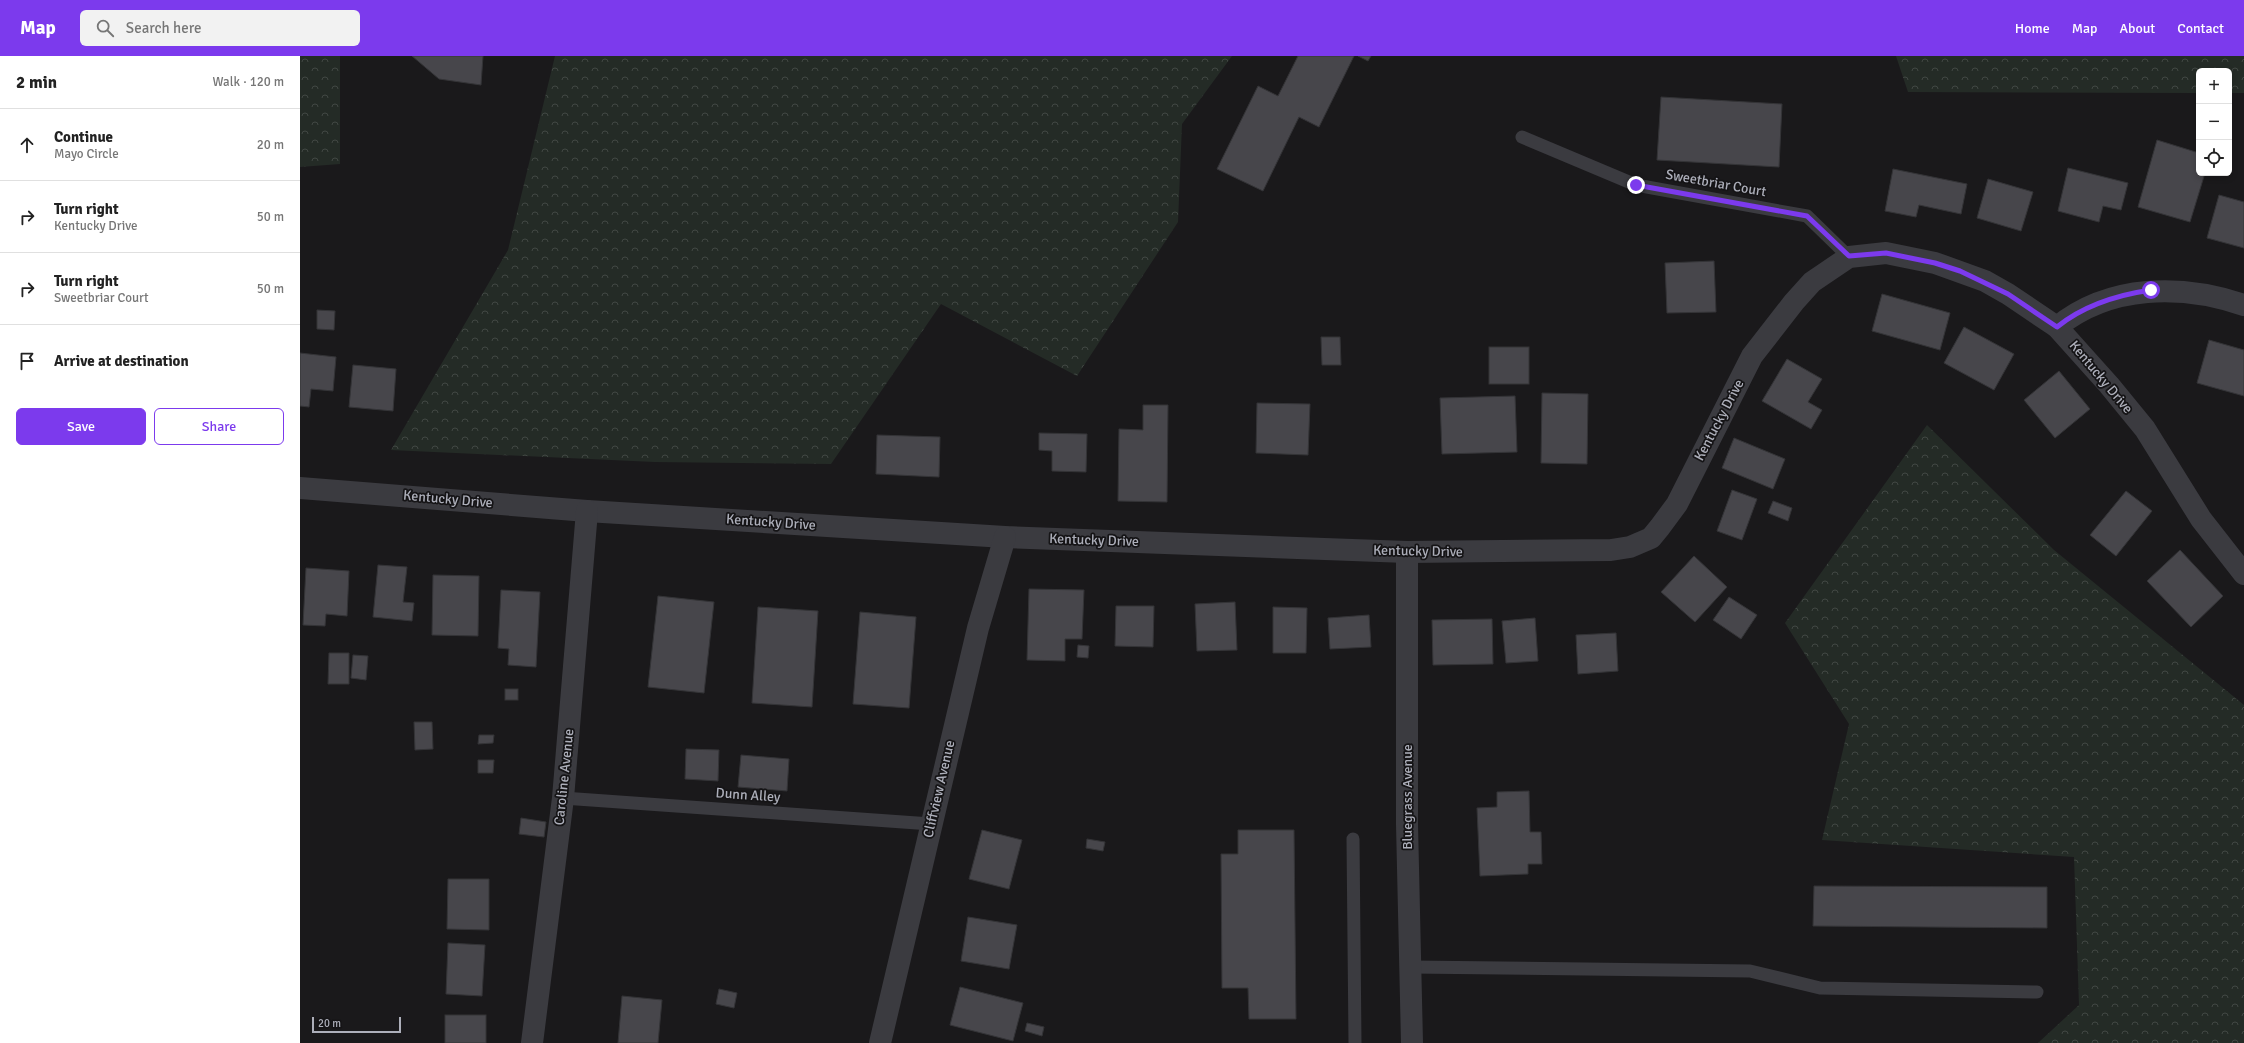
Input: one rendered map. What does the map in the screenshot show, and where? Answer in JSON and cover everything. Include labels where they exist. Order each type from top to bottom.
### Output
[{"type":"street","name":"Kentucky Drive","points":[[300,488],[588,511],[1005,537],[1407,552],[1611,550],[1630,547],[1651,538],[1677,504],[1752,356],[1794,302],[1812,282],[1849,256],[1886,253],[1935,263],[1960,271],[2008,294],[2057,327],[2109,385],[2145,429],[2201,519],[2244,574]]},
{"type":"street","points":[[2057,327],[2069,317],[2094,304],[2131,293],[2151,290],[2202,294],[2244,305]]},
{"type":"street","name":"Caroline Avenue","points":[[532,1043],[563,798],[588,511]]},
{"type":"street","name":"Cliffview Avenue","points":[[880,1043],[978,628],[1005,537]]},
{"type":"street","name":"Bluegrass Avenue","points":[[1407,552],[1407,824],[1412,1043]]},
{"type":"lane","name":"Sweetbriar Court","points":[[1522,137],[1636,185],[1807,216],[1849,256]]},
{"type":"lane","name":"Dunn Alley","points":[[563,798],[931,824]]},
{"type":"lane","points":[[1353,839],[1355,1043]]},
{"type":"lane","points":[[1410,967],[1750,971],[1820,988],[2037,992]]},
{"type":"green space","points":[[300,56],[340,56],[340,164],[300,167]]},
{"type":"green space","points":[[555,56],[1232,56],[1182,124],[1178,222],[1077,376],[941,304],[831,464],[655,462],[391,450],[508,250]]},
{"type":"green space","points":[[1896,56],[2244,56],[2244,93],[2232,93],[2232,68],[2196,68],[2196,93],[1908,92]]},
{"type":"green space","points":[[1927,425],[2054,550],[2244,705],[2244,1043],[2038,1043],[2079,1005],[2074,857],[1822,840],[1849,724],[1785,623]]},
{"type":"building","points":[[412,56],[483,56],[481,85],[439,79]]},
{"type":"building","points":[[1298,56],[1354,56],[1319,127],[1299,117],[1263,191],[1217,169],[1258,86],[1278,96]]},
{"type":"building","points":[[1358,56],[1371,56],[1368,61]]},
{"type":"building","points":[[1661,97],[1782,104],[1779,167],[1657,160]]},
{"type":"building","points":[[2157,140],[2196,152],[2196,176],[2204,176],[2190,222],[2138,207]]},
{"type":"building","points":[[2068,168],[2128,183],[2121,210],[2103,206],[2099,222],[2058,211]]},
{"type":"building","points":[[1893,169],[1967,184],[1961,214],[1919,205],[1916,217],[1885,211]]},
{"type":"building","points":[[1988,179],[2033,192],[2021,231],[1977,218]]},
{"type":"building","points":[[2219,195],[2244,202],[2244,248],[2207,238]]},
{"type":"building","points":[[1714,261],[1716,312],[1667,313],[1665,263]]},
{"type":"building","points":[[1882,294],[1950,313],[1940,350],[1872,331]]},
{"type":"building","points":[[317,310],[335,311],[334,330],[317,329]]},
{"type":"building","points":[[1964,327],[2014,354],[1994,390],[1944,363]]},
{"type":"building","points":[[1321,337],[1340,337],[1341,365],[1322,365]]},
{"type":"building","points":[[2209,340],[2244,350],[2244,396],[2197,383]]},
{"type":"building","points":[[1489,347],[1529,347],[1529,384],[1489,384]]},
{"type":"building","points":[[300,353],[336,357],[333,391],[311,389],[309,407],[300,406]]},
{"type":"building","points":[[1787,359],[1822,379],[1808,402],[1822,410],[1811,429],[1762,401]]},
{"type":"building","points":[[353,365],[396,369],[393,411],[349,407]]},
{"type":"building","points":[[2059,371],[2090,409],[2055,438],[2024,400]]},
{"type":"building","points":[[1542,393],[1588,394],[1587,464],[1541,463]]},
{"type":"building","points":[[1515,396],[1517,452],[1442,454],[1440,398]]},
{"type":"building","points":[[1257,403],[1310,404],[1308,455],[1256,453]]},
{"type":"building","points":[[1143,405],[1168,405],[1167,502],[1118,501],[1119,429],[1143,430]]},
{"type":"building","points":[[1039,433],[1087,434],[1086,472],[1052,471],[1052,451],[1039,450]]},
{"type":"building","points":[[877,435],[940,437],[939,477],[876,474]]},
{"type":"building","points":[[1734,438],[1785,459],[1773,489],[1722,468]]},
{"type":"building","points":[[1732,490],[1757,499],[1742,540],[1717,531]]},
{"type":"building","points":[[2126,491],[2152,511],[2116,556],[2090,535]]},
{"type":"building","points":[[1773,501],[1792,508],[1788,521],[1768,513]]},
{"type":"building","points":[[2180,550],[2223,596],[2191,627],[2147,581]]},
{"type":"building","points":[[1694,556],[1727,587],[1695,622],[1661,592]]},
{"type":"building","points":[[378,565],[407,567],[403,602],[414,603],[412,621],[373,617]]},
{"type":"building","points":[[306,568],[349,571],[347,616],[326,614],[325,626],[303,625]]},
{"type":"building","points":[[433,575],[479,576],[478,636],[432,635]]},
{"type":"building","points":[[1029,589],[1084,590],[1082,639],[1065,639],[1065,661],[1027,660]]},
{"type":"building","points":[[501,590],[540,592],[536,667],[508,665],[509,649],[498,648]]},
{"type":"building","points":[[658,596],[714,602],[704,693],[648,687]]},
{"type":"building","points":[[1729,597],[1757,615],[1741,639],[1713,620]]},
{"type":"building","points":[[1235,602],[1237,650],[1197,651],[1195,604]]},
{"type":"building","points":[[1116,606],[1154,606],[1153,647],[1115,646]]},
{"type":"building","points":[[758,607],[818,611],[812,707],[752,703]]},
{"type":"building","points":[[1273,607],[1307,608],[1306,653],[1273,653]]},
{"type":"building","points":[[860,612],[916,617],[909,708],[853,704]]},
{"type":"building","points":[[1369,615],[1371,647],[1330,649],[1328,618]]},
{"type":"building","points":[[1535,618],[1538,661],[1506,663],[1502,621]]},
{"type":"building","points":[[1492,619],[1493,664],[1433,665],[1432,620]]},
{"type":"building","points":[[1616,633],[1618,671],[1578,674],[1576,635]]},
{"type":"building","points":[[1078,645],[1089,646],[1088,658],[1077,657]]},
{"type":"building","points":[[329,653],[349,653],[349,684],[328,684]]},
{"type":"building","points":[[353,655],[368,656],[366,680],[351,678]]},
{"type":"building","points":[[505,689],[518,689],[518,700],[505,700]]},
{"type":"building","points":[[414,722],[432,722],[433,749],[415,750]]},
{"type":"building","points":[[479,735],[494,735],[493,743],[478,744]]},
{"type":"building","points":[[686,749],[719,750],[718,781],[685,779]]},
{"type":"building","points":[[741,755],[789,759],[787,791],[738,787]]},
{"type":"building","points":[[478,760],[494,760],[493,773],[478,773]]},
{"type":"building","points":[[1529,791],[1530,832],[1541,832],[1542,864],[1528,864],[1528,874],[1480,876],[1477,808],[1497,807],[1497,792]]},
{"type":"building","points":[[521,818],[546,822],[544,837],[519,834]]},
{"type":"building","points":[[982,830],[1022,840],[1009,889],[969,879]]},
{"type":"building","points":[[1238,830],[1294,830],[1296,1019],[1249,1019],[1248,988],[1222,988],[1221,854],[1238,854]]},
{"type":"building","points":[[1087,839],[1105,842],[1103,851],[1086,848]]},
{"type":"building","points":[[448,879],[489,879],[489,930],[447,929]]},
{"type":"building","points":[[1814,886],[2047,887],[2047,928],[1813,926]]},
{"type":"building","points":[[968,917],[1017,925],[1009,969],[961,961]]},
{"type":"building","points":[[448,943],[485,945],[482,996],[446,994]]},
{"type":"building","points":[[960,987],[1023,1003],[1013,1041],[950,1025]]},
{"type":"building","points":[[719,989],[737,993],[734,1008],[716,1004]]},
{"type":"building","points":[[622,996],[662,1000],[658,1043],[618,1043]]},
{"type":"building","points":[[445,1015],[486,1015],[486,1043],[445,1043]]},
{"type":"building","points":[[1027,1023],[1044,1027],[1042,1036],[1025,1031]]},
{"type":"route","points":[[1636,185],[1807,216],[1849,256],[1886,253],[1935,263],[1960,271],[2008,294],[2057,327],[2069,317],[2094,304],[2131,293],[2151,290]]}]
